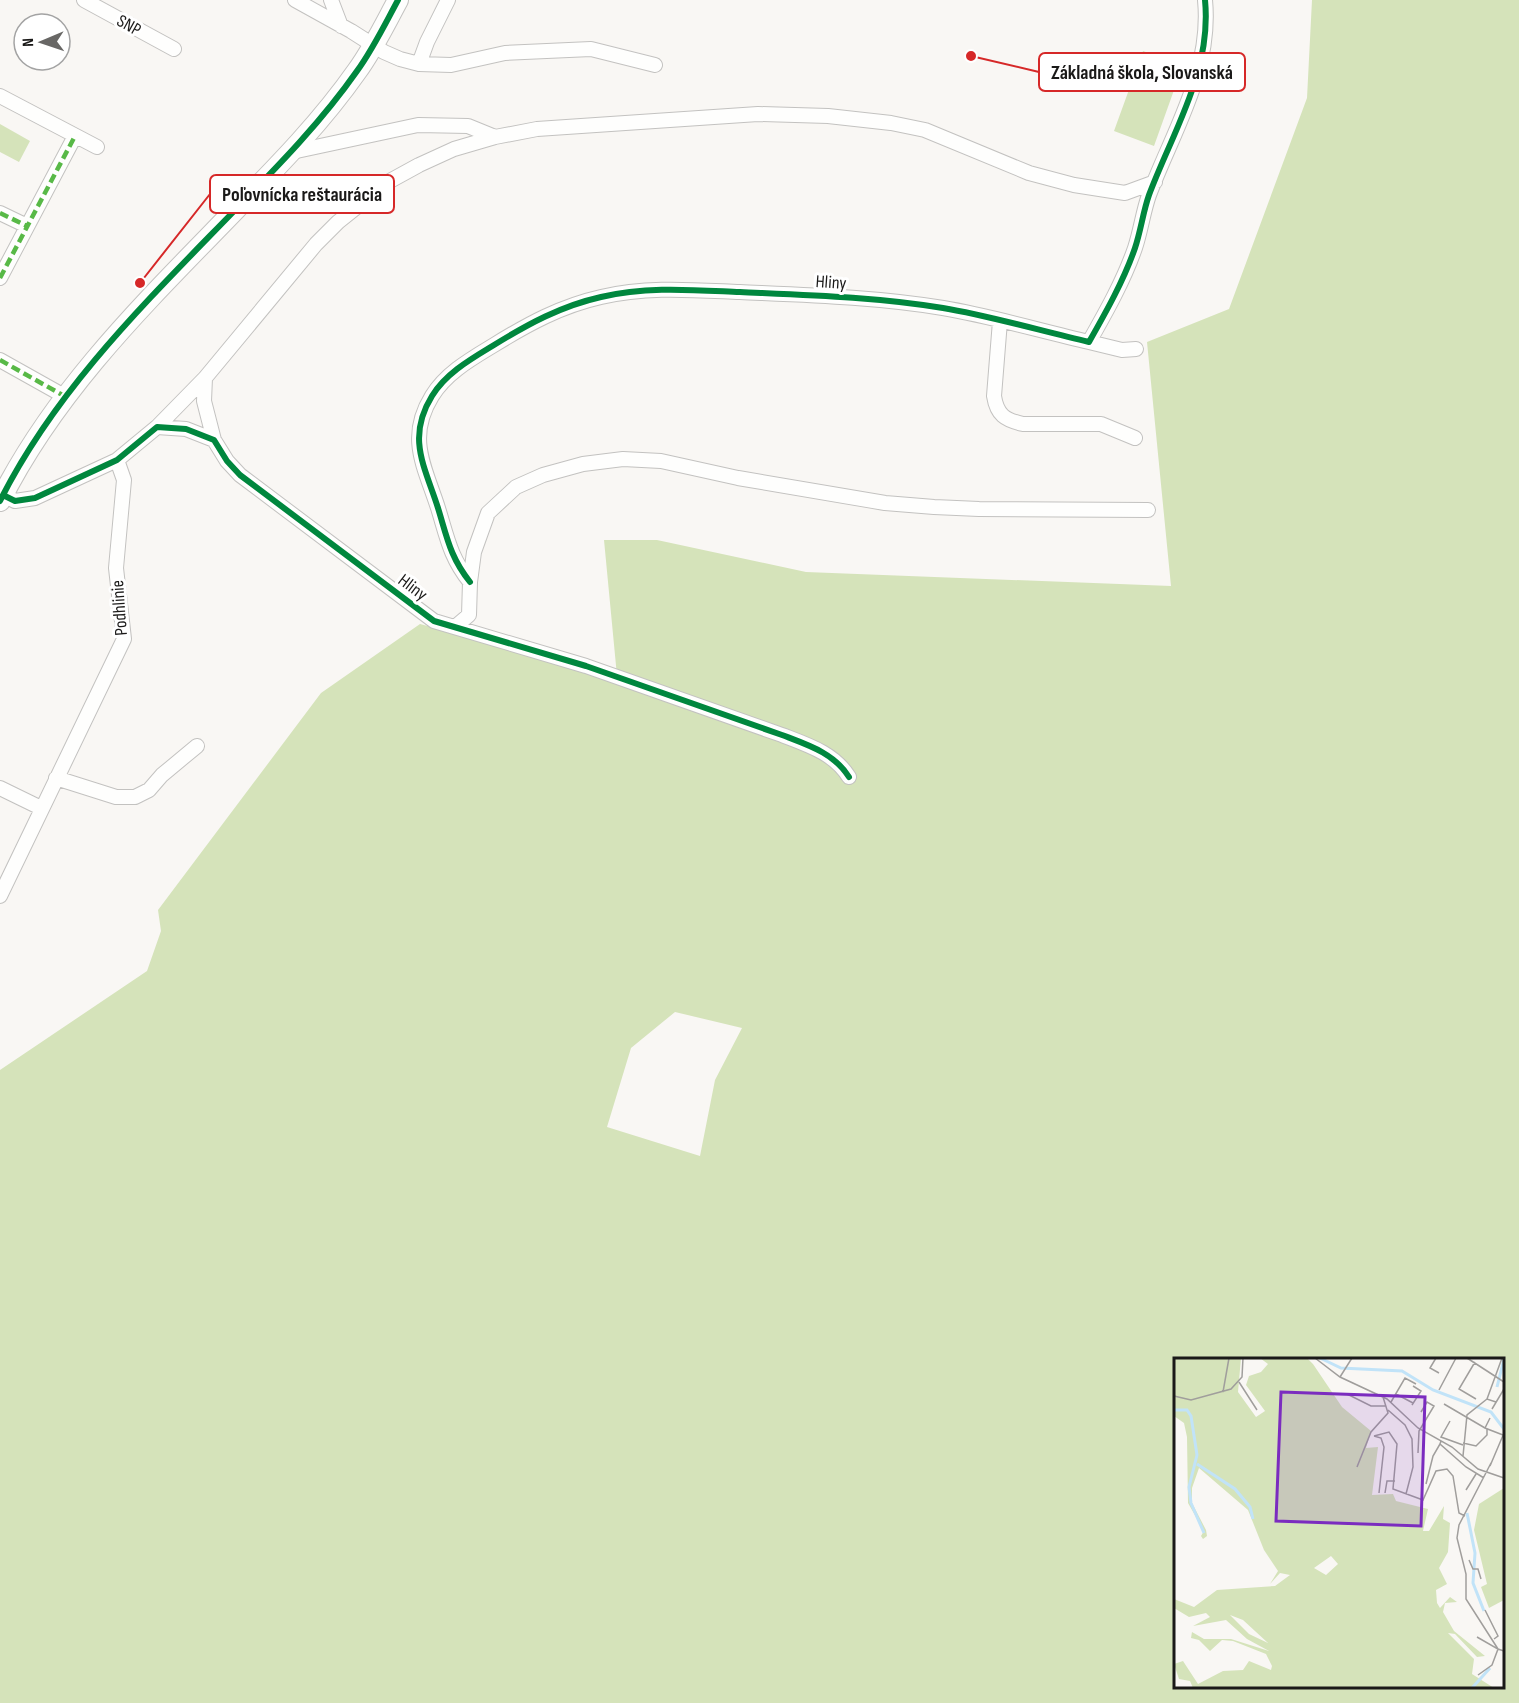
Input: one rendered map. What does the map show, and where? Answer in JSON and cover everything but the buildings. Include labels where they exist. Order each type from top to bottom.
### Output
[{"type":"main road","points":[[2,498],[32,447],[66,397],[137,312],[292,152],[358,71],[398,0]]},
{"type":"street","name":"SNP","points":[[84,0],[174,49]]},
{"type":"street","points":[[295,0],[373,46],[400,59],[419,64],[451,65],[505,53],[591,49],[655,65]]},
{"type":"street","points":[[331,0],[341,26]]},
{"type":"street","points":[[419,64],[448,0]]},
{"type":"street","points":[[1089,342],[1104,316],[1135,248],[1148,197],[1197,79],[1204,38],[1205,0]]},
{"type":"street","points":[[0,96],[97,147]]},
{"type":"street","points":[[2,498],[15,501],[35,498],[117,460],[157,427],[205,378],[316,244],[338,222],[388,182],[419,165],[454,149],[495,137],[537,129],[736,115],[828,116],[891,123],[925,130],[1029,172],[1074,185],[1125,193],[1155,182]]},
{"type":"street","points":[[292,152],[418,125],[468,126],[495,137]]},
{"type":"street","points":[[0,278],[75,135]]},
{"type":"street","points":[[0,213],[27,226]]},
{"type":"street","name":"Hliny","points":[[470,582],[452,555],[420,460],[421,419],[424,410],[434,392],[454,371],[508,336],[548,314],[584,301],[617,293],[677,289],[880,301],[946,309],[1122,350],[1136,349]]},
{"type":"street","points":[[1000,321],[994,396],[996,408],[1003,416],[1023,424],[1101,424],[1135,438]]},
{"type":"street","points":[[0,360],[66,397]]},
{"type":"street","name":"Hliny","points":[[205,378],[204,401],[214,440],[226,461],[240,475],[430,619],[465,632],[586,666],[814,747],[832,758],[849,777]]},
{"type":"street","points":[[157,427],[186,429],[214,440]]},
{"type":"street","name":"Podhlinie","points":[[0,896],[124,639],[116,568],[124,480],[117,460]]},
{"type":"street","points":[[455,627],[469,615],[470,582],[477,538],[488,513],[516,487],[543,475],[602,460],[662,461],[738,478],[906,505],[979,510],[1148,510]]},
{"type":"street","points":[[56,778],[116,797],[135,797],[149,790],[162,775],[197,746]]},
{"type":"street","points":[[0,788],[41,808]]},
{"type":"green space","points":[[1312,0],[1519,0],[1519,1703],[0,1703],[0,1070],[147,971],[161,931],[158,910],[321,693],[420,624],[617,676],[604,540],[657,540],[806,572],[1171,586],[1147,342],[1229,309],[1307,98]],"holes":[[[675,1012],[742,1028],[715,1080],[700,1156],[607,1127],[631,1048]]]},
{"type":"green space","points":[[1143,51],[1183,65],[1154,146],[1114,131]]},
{"type":"green space","points":[[0,124],[30,141],[19,162],[0,152]]},
{"type":"marked path","points":[[0,278],[75,136]]},
{"type":"marked path","points":[[0,213],[27,226]]},
{"type":"marked path","points":[[0,360],[66,397]]},
{"type":"cycle path","points":[[0,501],[23,459],[77,382],[139,310],[315,125],[363,63],[398,0]]},
{"type":"cycle path","points":[[470,582],[450,546],[424,466],[420,452],[420,425],[424,411],[444,380],[477,356],[545,316],[586,301],[636,291],[687,290],[817,295],[893,301],[943,308],[1089,342],[1131,260],[1149,195],[1189,100],[1203,51],[1206,26],[1205,0]]},
{"type":"cycle path","points":[[3,495],[15,501],[35,498],[117,460],[157,427],[186,429],[214,440],[227,461],[240,475],[434,621],[586,666],[782,735],[811,746],[828,756],[849,777]]},
{"type":"place","name":"Základná škola, Slovanská","points":[[971,56]]},
{"type":"place","name":"Poľovnícka reštaurácia","points":[[140,283]]}]
